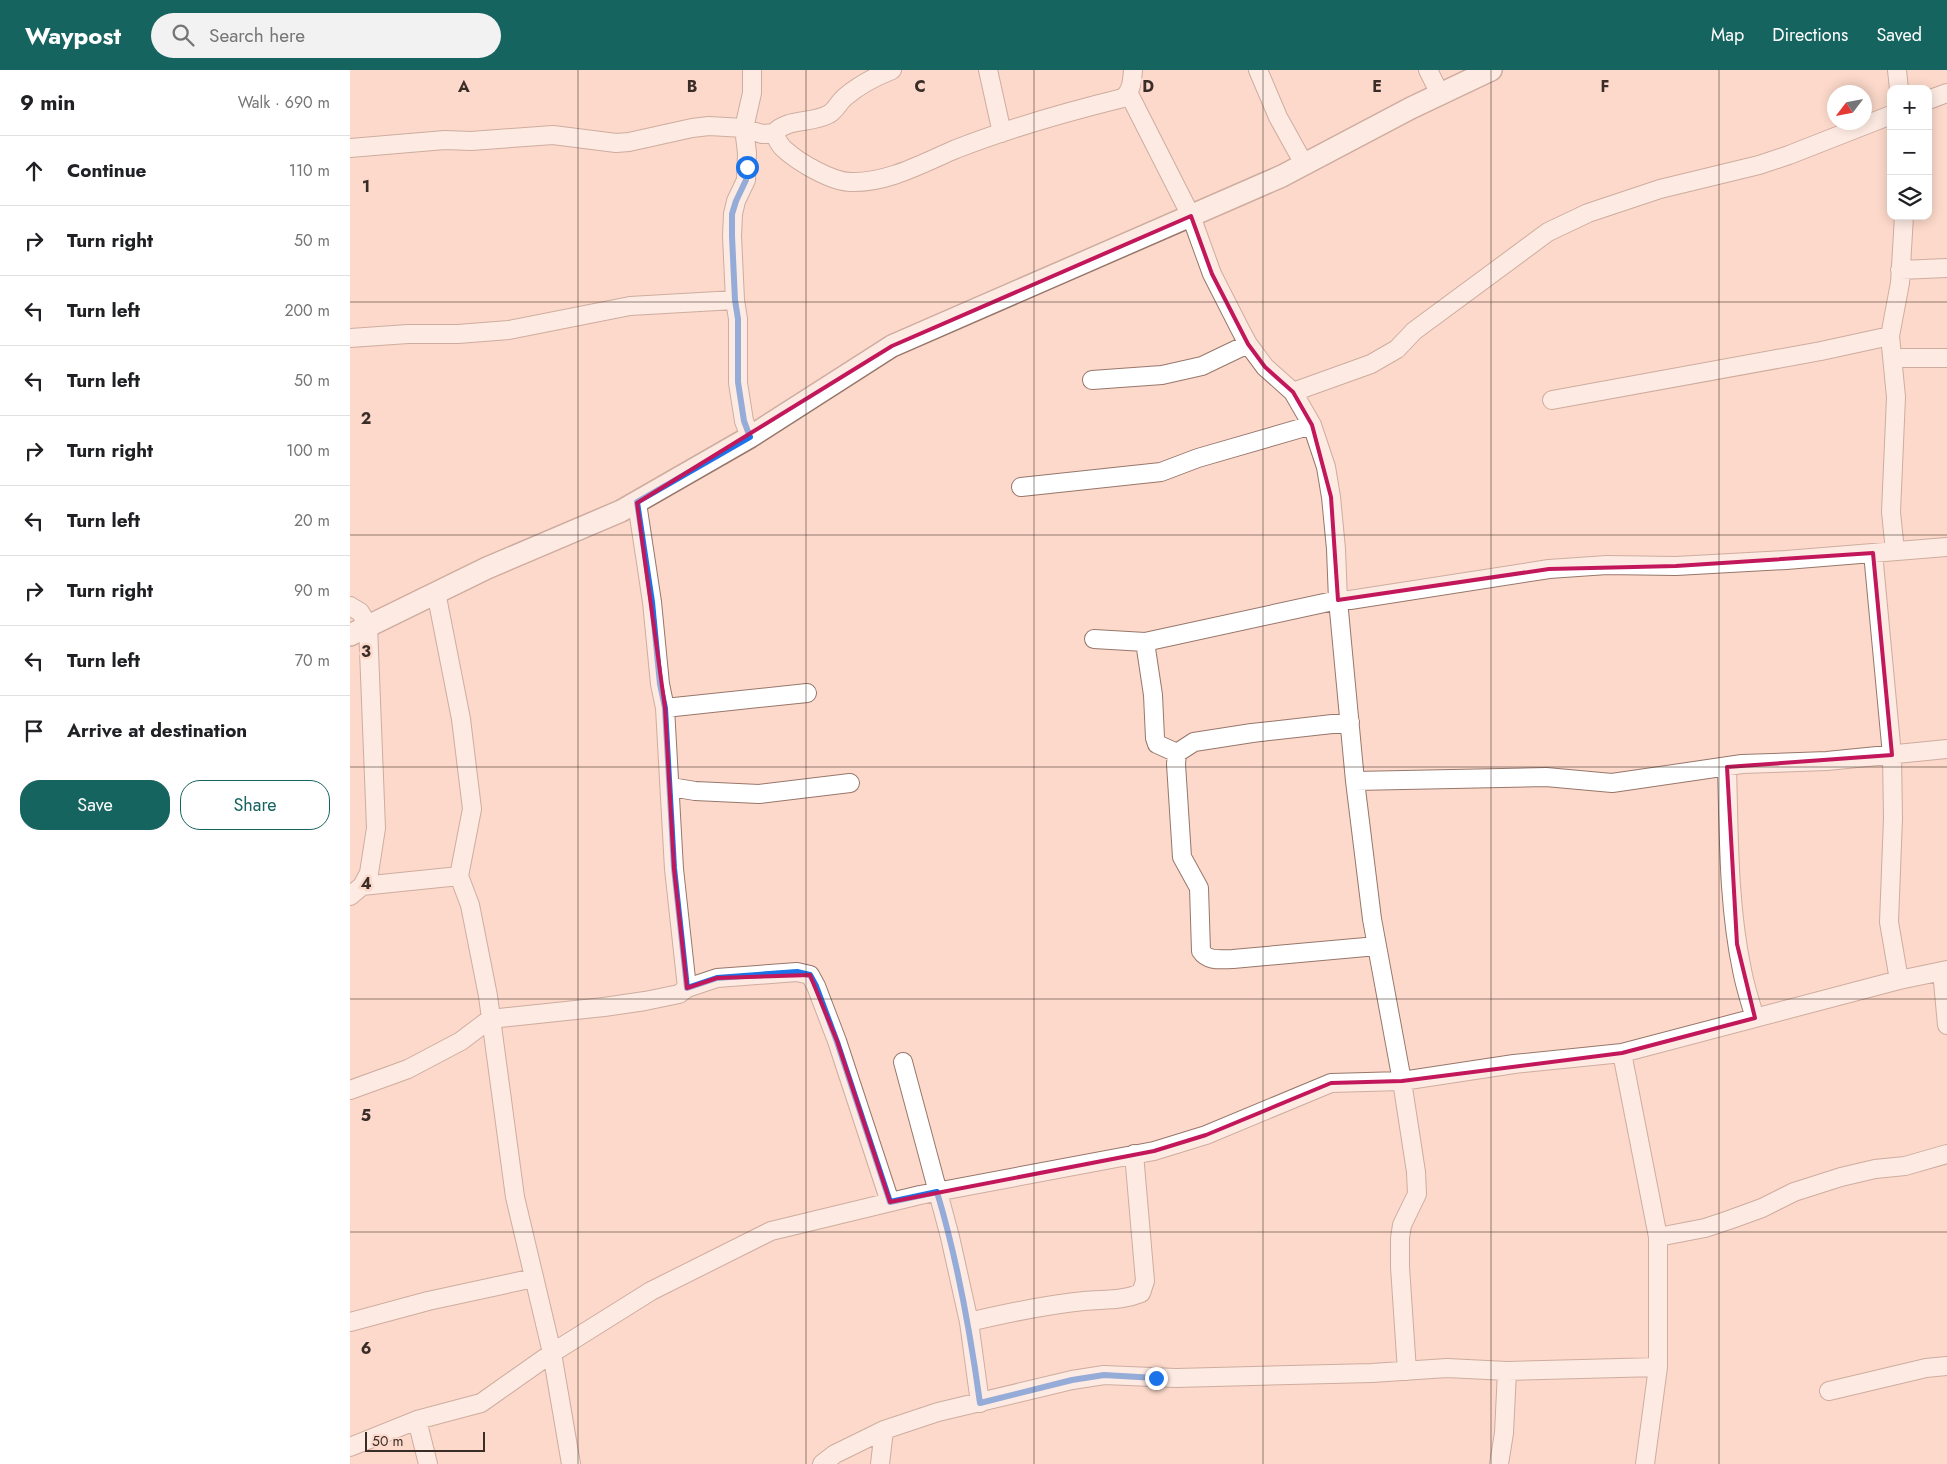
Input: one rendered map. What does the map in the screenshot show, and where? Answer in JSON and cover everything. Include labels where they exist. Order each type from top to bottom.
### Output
[{"type":"street","points":[[750,437],[744,421],[738,382],[738,319],[735,300],[732,214],[746,180],[747,153],[744,128],[752,93],[752,70]]},
{"type":"street","points":[[350,148],[445,140],[471,141],[553,135],[616,143],[709,126],[744,128],[762,134],[774,133],[780,126],[829,114],[858,86],[892,70]]},
{"type":"street","points":[[988,70],[1002,133]]},
{"type":"street","points":[[1133,70],[1129,94],[1191,216],[1212,274],[1248,344],[1265,367],[1293,392],[1312,425],[1326,467],[1332,497],[1338,600],[1355,781],[1372,919],[1413,1148],[1417,1194],[1402,1226],[1400,1238],[1400,1267],[1407,1371]]},
{"type":"street","points":[[1258,70],[1278,117],[1304,164]]},
{"type":"street","points":[[1428,70],[1440,94]]},
{"type":"street","points":[[359,630],[487,568],[622,511],[750,437],[892,346],[1191,216],[1304,164],[1490,70]]},
{"type":"street","points":[[1897,70],[1899,85]]},
{"type":"street","points":[[1932,99],[1947,93]]},
{"type":"street","points":[[774,133],[784,149],[807,165],[827,175],[850,182],[896,174],[1002,133],[1065,112],[1123,98],[1129,94]]},
{"type":"street","points":[[1293,392],[1371,364],[1396,349],[1414,331],[1502,265],[1548,232],[1580,217],[1660,189],[1789,155],[1887,117]]},
{"type":"street","points":[[1895,551],[1891,512],[1896,397],[1890,336],[1900,283],[1904,220]]},
{"type":"street","points":[[1900,270],[1947,268]]},
{"type":"street","points":[[350,338],[509,330],[630,306],[735,300]]},
{"type":"street","points":[[1552,400],[1821,351],[1890,336]]},
{"type":"street","points":[[1092,380],[1162,375],[1202,366],[1248,344]]},
{"type":"street","points":[[1893,358],[1947,358]]},
{"type":"street","points":[[1021,487],[1161,472],[1198,458],[1312,425]]},
{"type":"street","points":[[637,502],[652,602],[660,684],[665,708],[671,787],[674,868],[687,988]]},
{"type":"street","points":[[1094,638],[1145,642],[1291,612],[1338,600],[1350,600],[1549,569],[1607,565],[1676,566],[1947,547]]},
{"type":"street","points":[[1873,553],[1892,755],[1893,818],[1889,922],[1899,980]]},
{"type":"street","points":[[436,592],[461,719],[472,809],[459,876],[470,905],[488,996],[515,1197],[552,1353],[571,1464]]},
{"type":"street","points":[[350,606],[360,612],[359,630],[376,828],[368,873],[356,891]]},
{"type":"street","points":[[1145,642],[1154,694],[1154,738],[1157,744],[1164,749],[1177,753]]},
{"type":"street","points":[[665,708],[807,693]]},
{"type":"street","points":[[1177,753],[1194,742],[1252,733],[1350,722]]},
{"type":"street","points":[[1355,781],[1546,777],[1612,783],[1742,764],[1828,761],[1947,749]]},
{"type":"street","points":[[1177,753],[1178,810],[1182,857],[1199,888],[1202,952],[1205,956],[1214,959],[1233,959],[1377,946]]},
{"type":"street","points":[[1727,767],[1730,864],[1737,944],[1742,971],[1755,1018]]},
{"type":"street","points":[[671,787],[695,792],[759,794],[850,783]]},
{"type":"street","points":[[356,891],[459,876]]},
{"type":"street","points":[[350,1447],[417,1420],[481,1403],[552,1353],[651,1291],[771,1231],[937,1192],[1154,1151],[1206,1135],[1331,1083],[1402,1081],[1514,1064],[1622,1053],[1899,980],[1944,971],[1947,1025]]},
{"type":"street","points":[[350,1090],[408,1068],[461,1041],[490,1019],[637,1002],[679,994],[687,988],[717,978],[797,972],[810,975],[816,986],[837,1042],[890,1202]]},
{"type":"street","points":[[1622,1053],[1658,1237],[1658,1367],[1645,1464]]},
{"type":"street","points":[[904,1062],[950,1237],[969,1322],[980,1403]]},
{"type":"street","points":[[969,1322],[1021,1309],[1086,1300],[1115,1300],[1141,1293],[1145,1281],[1134,1154]]},
{"type":"street","points":[[1658,1237],[1705,1228],[1762,1208],[1794,1192],[1841,1177],[1875,1169],[1905,1166],[1947,1154]]},
{"type":"street","points":[[350,1322],[428,1301],[534,1278]]},
{"type":"street","points":[[1829,1391],[1926,1368],[1947,1366]]},
{"type":"street","points":[[822,1464],[835,1454],[884,1430],[938,1412],[1072,1380],[1104,1375],[1176,1378],[1314,1375],[1447,1368],[1507,1371],[1658,1367]]},
{"type":"street","points":[[1499,1464],[1504,1433],[1507,1371]]},
{"type":"street","points":[[417,1420],[428,1464]]},
{"type":"street","points":[[880,1464],[884,1430]]},
{"type":"highlighted area","points":[[1191,216],[1212,274],[1248,344],[1265,367],[1293,392],[1312,425],[1331,497],[1338,600],[1549,569],[1676,566],[1873,553],[1892,755],[1727,767],[1737,944],[1755,1018],[1622,1053],[1402,1081],[1331,1083],[1206,1135],[1154,1151],[890,1202],[837,1041],[810,975],[717,978],[687,988],[674,869],[665,708],[637,503],[892,346]]},
{"type":"route","points":[[747,167],[746,180],[732,214],[732,236],[735,300],[738,319],[738,382],[744,421],[750,437],[637,502],[652,602],[660,684],[665,708],[671,787],[674,868],[687,988],[717,978],[797,972],[810,975],[837,1042],[890,1202],[937,1192],[950,1237],[969,1322],[980,1403],[1072,1380],[1104,1375],[1156,1378]]}]
